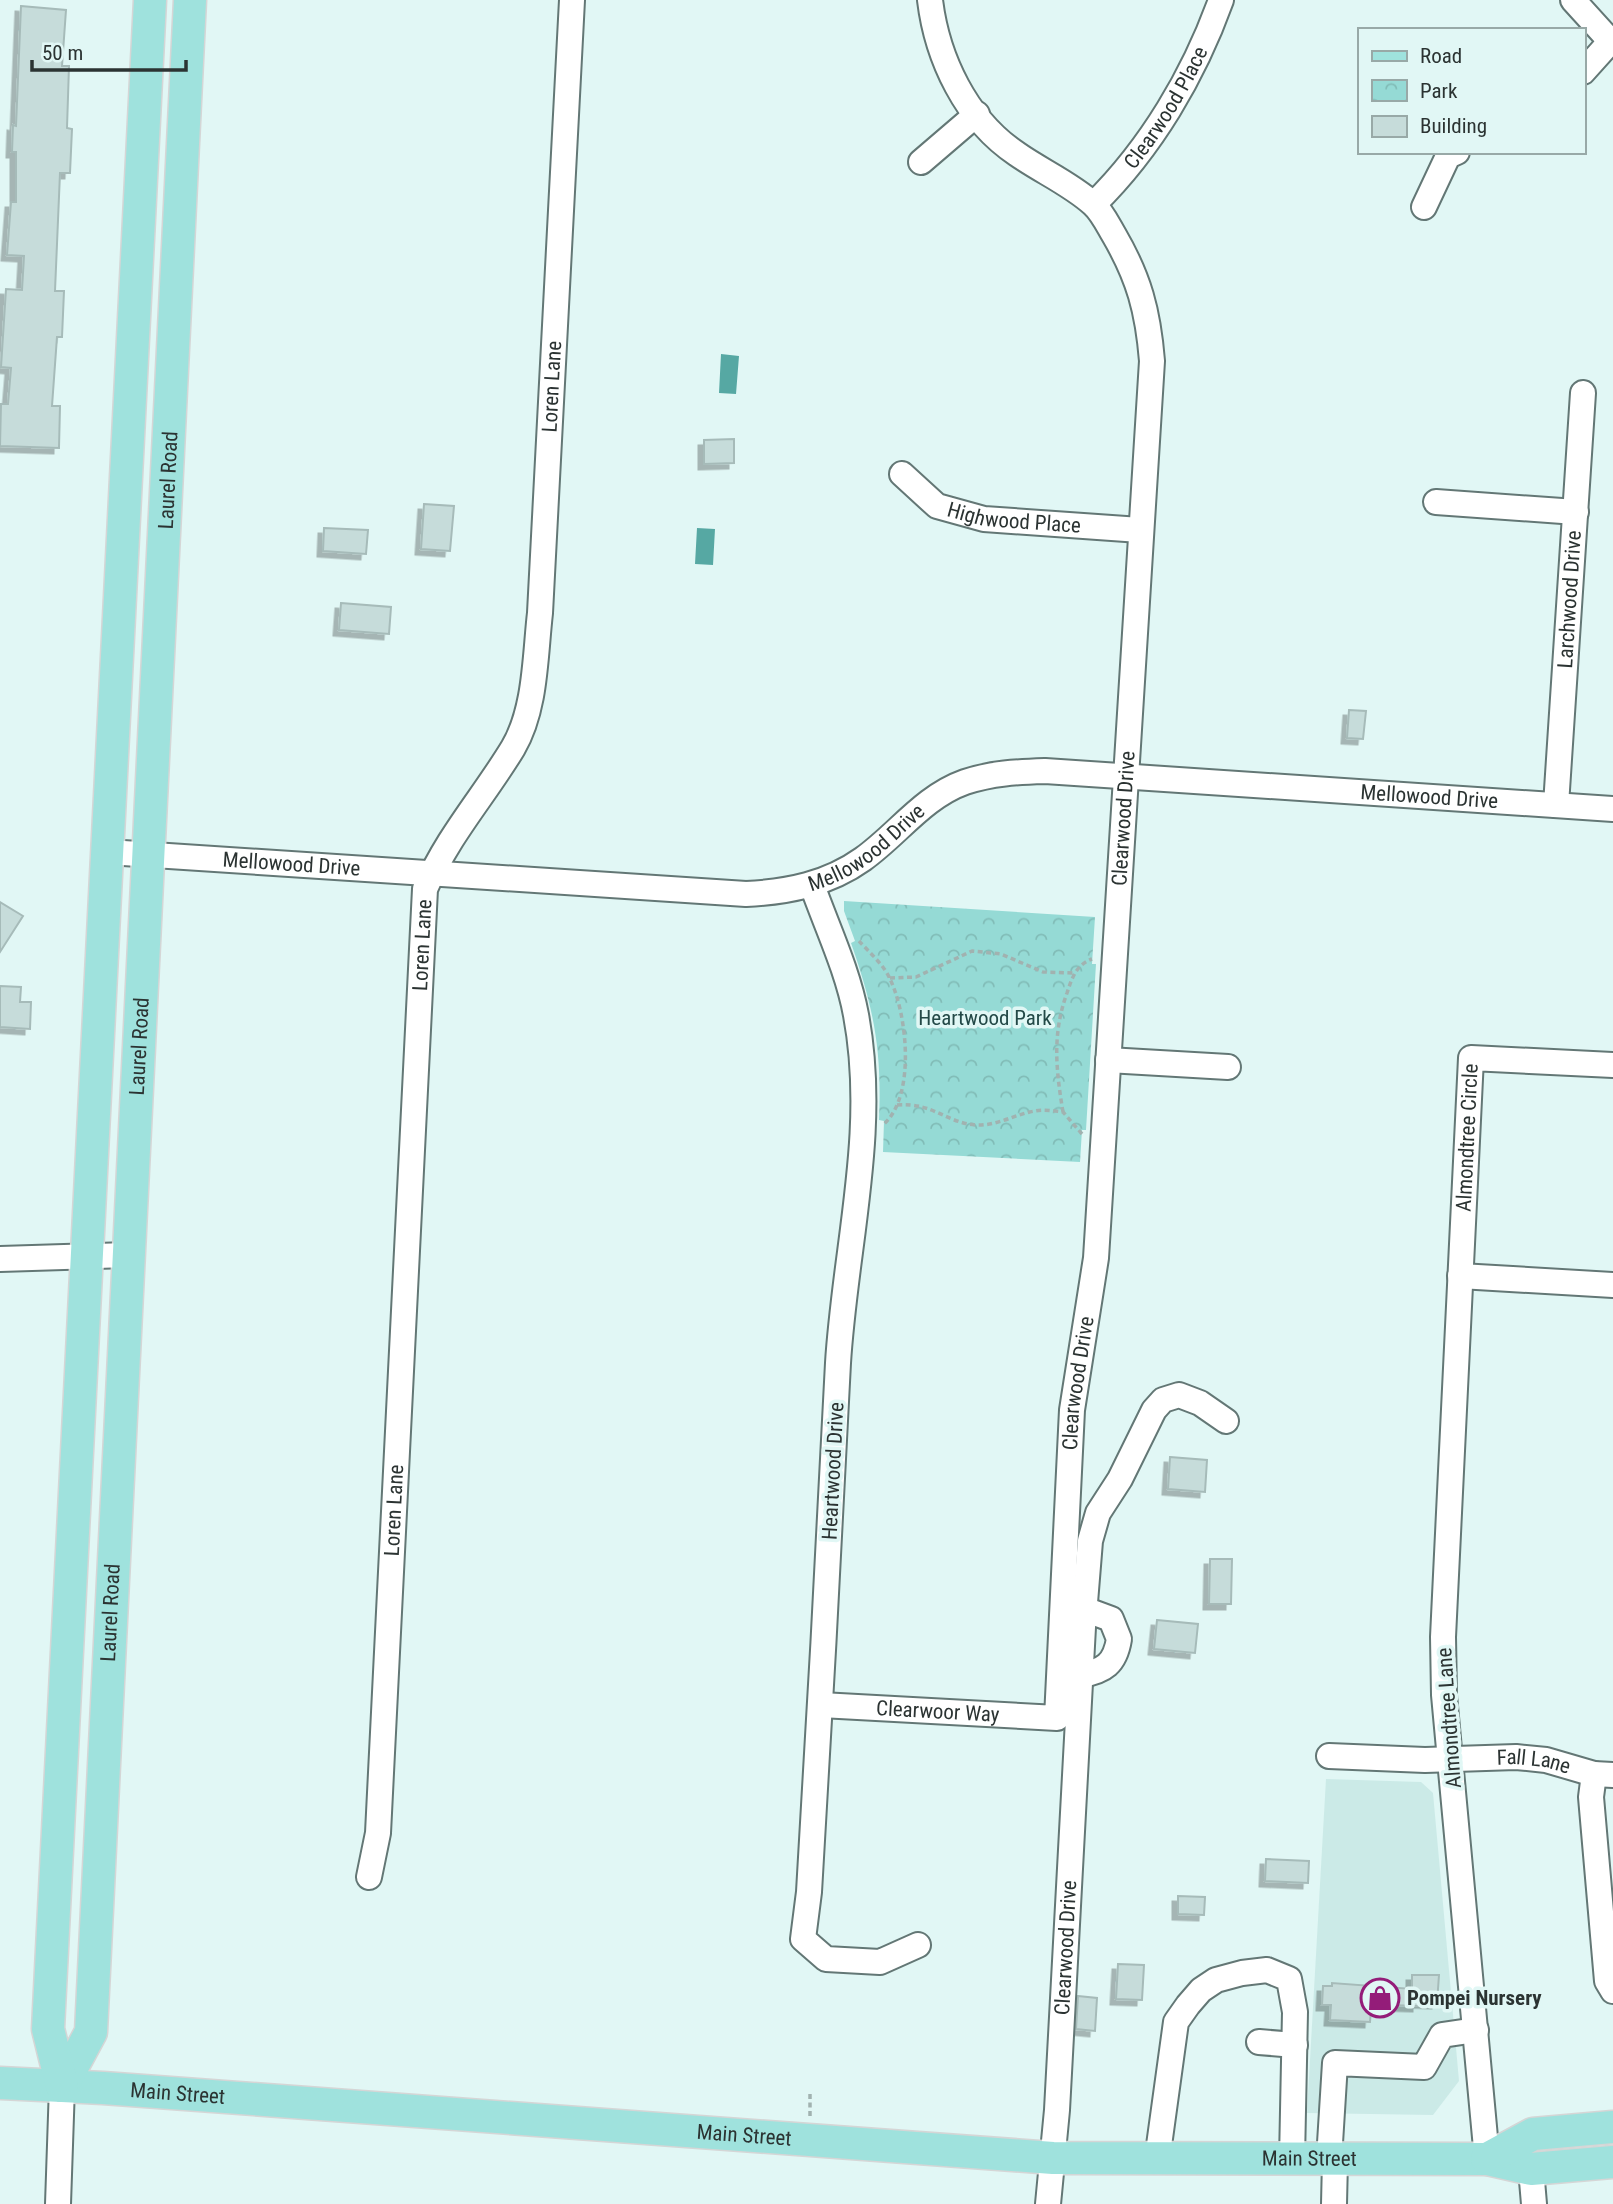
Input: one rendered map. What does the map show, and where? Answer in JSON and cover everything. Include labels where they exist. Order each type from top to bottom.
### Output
[{"type":"main road","name":"Laurel Road","points":[[62,2086],[48,2029],[150,0]]},
{"type":"main road","name":"Laurel Road","points":[[62,2086],[91,2032],[128,1255],[170,496],[190,0]]},
{"type":"main road","points":[[131,403],[142,446],[142,487],[148,494],[170,496]]},
{"type":"main road","name":"Main Street","points":[[0,2084],[62,2086],[1053,2158],[1487,2159],[1531,2169],[1613,2162]]},
{"type":"main road","name":"Main Street","points":[[1487,2159],[1533,2134],[1613,2127]]},
{"type":"street","name":"Loren Lane","points":[[369,1877],[378,1833],[425,894],[432,872],[464,816],[514,746],[530,699],[540,612],[572,0]]},
{"type":"street","name":"Clearwood Drive","points":[[930,0],[934,33],[957,88],[976,114],[1013,152],[1094,204],[1133,268],[1148,317],[1152,361],[1096,1258],[1072,1410],[1057,1718]]},
{"type":"street","name":"Clearwood Place","points":[[1094,204],[1146,146],[1208,35],[1221,0]]},
{"type":"street","points":[[1573,0],[1612,43],[1585,70]]},
{"type":"street","points":[[921,162],[976,114]]},
{"type":"street","points":[[1424,207],[1448,156],[1452,154]]},
{"type":"street","name":"Larchwood Drive","points":[[1556,805],[1583,393]]},
{"type":"street","name":"Highwood Place","points":[[902,474],[937,506],[984,519],[1140,530]]},
{"type":"street","points":[[1436,502],[1576,512]]},
{"type":"street","name":"Mellowood Drive","points":[[108,852],[746,894],[812,885],[839,874],[864,859],[920,807],[963,783],[1002,772],[1045,771],[1613,809]]},
{"type":"street","name":"Heartwood Drive","points":[[812,885],[856,1012],[862,1051],[864,1108],[858,1203],[840,1335],[821,1705],[809,1892],[803,1939],[826,1959],[880,1962],[918,1945]]},
{"type":"street","name":"Almondtree Circle","points":[[1460,1276],[1471,1058],[1613,1065]]},
{"type":"street","points":[[1108,1060],[1228,1067]]},
{"type":"street","points":[[0,1259],[128,1255]]},
{"type":"street","points":[[1460,1276],[1613,1286]]},
{"type":"street","name":"Almondtree Lane","points":[[1460,1276],[1443,1637],[1451,1760],[1487,2159]]},
{"type":"street","name":"Clearwood Drive","points":[[1048,2204],[1090,1541],[1098,1513],[1120,1479],[1154,1410],[1163,1400],[1179,1395],[1200,1403],[1226,1421]]},
{"type":"street","points":[[1080,1684],[1102,1671],[1111,1662],[1119,1639],[1111,1619],[1084,1609]]},
{"type":"street","name":"Clearwoor Way","points":[[821,1705],[1057,1718]]},
{"type":"street","name":"Fall Lane","points":[[1329,1756],[1451,1760],[1516,1757],[1546,1760],[1604,1774]]},
{"type":"street","points":[[1604,1774],[1591,1797],[1607,1981],[1613,1992]]},
{"type":"street","points":[[1157,2160],[1176,2022],[1201,1990],[1216,1980],[1267,1970],[1280,1973],[1289,1979],[1295,2012],[1292,2160]]},
{"type":"street","points":[[1334,2204],[1332,2160],[1335,2063],[1424,2067],[1442,2035],[1476,2030]]},
{"type":"street","points":[[1259,2042],[1295,2045]]},
{"type":"street","name":"Laurel Road","points":[[58,2204],[62,2086]]},
{"type":"street","points":[[1531,2169],[1535,2204]]},
{"type":"path","points":[[851,937],[858,939],[890,978],[905,1033],[904,1071],[897,1105],[886,1124],[881,1125]]},
{"type":"path","points":[[890,978],[916,977],[972,951],[1001,954],[1043,972],[1074,973]]},
{"type":"path","points":[[1084,1136],[1063,1112],[1055,1059],[1056,1027],[1074,973],[1094,958]]},
{"type":"path","points":[[897,1105],[925,1105],[957,1121],[975,1125],[996,1124],[1035,1111],[1063,1112]]},
{"type":"shaded area","points":[[721,354],[739,356],[736,394],[719,393]]},
{"type":"shaded area","points":[[697,528],[715,529],[713,565],[695,564]]},
{"type":"shaded area","points":[[1326,1779],[1421,1782],[1433,1793],[1459,2081],[1433,2115],[1307,2113]]},
{"type":"green space","name":"Heartwood Park","points":[[844,901],[1095,917],[1092,964],[1096,964],[1086,1130],[1082,1130],[1080,1162],[883,1152],[884,1121],[879,1120],[879,1072],[875,1030],[866,989],[851,943],[855,941],[844,911]]},
{"type":"building","points":[[21,6],[66,10],[62,66],[69,66],[67,128],[72,129],[70,173],[60,173],[55,291],[64,291],[62,337],[57,337],[52,406],[60,406],[59,448],[0,446],[1,404],[8,404],[11,368],[1,367],[6,289],[22,290],[24,256],[7,255],[11,202],[16,202],[16,152],[12,152],[13,125],[16,126]]},
{"type":"building","points":[[734,439],[734,463],[704,464],[704,440]]},
{"type":"building","points":[[424,504],[454,506],[450,551],[421,549]]},
{"type":"building","points":[[324,528],[368,530],[366,554],[323,551]]},
{"type":"building","points":[[341,603],[391,607],[389,634],[339,630]]},
{"type":"building","points":[[1349,710],[1366,711],[1363,739],[1347,738]]},
{"type":"building","points":[[0,902],[23,916],[0,952]]},
{"type":"building","points":[[0,986],[21,987],[20,1002],[31,1002],[30,1029],[0,1027]]},
{"type":"building","points":[[1170,1457],[1207,1460],[1205,1492],[1168,1489]]},
{"type":"building","points":[[1210,1559],[1232,1559],[1231,1604],[1209,1604]]},
{"type":"building","points":[[1157,1620],[1198,1624],[1195,1653],[1154,1649]]},
{"type":"building","points":[[1266,1859],[1309,1861],[1308,1883],[1265,1881]]},
{"type":"building","points":[[1178,1896],[1205,1897],[1204,1915],[1178,1914]]},
{"type":"building","points":[[1118,1964],[1144,1965],[1142,2000],[1116,1999]]},
{"type":"building","name":"Pompei Nursery","points":[[1412,1975],[1439,1975],[1437,2003],[1418,2002],[1418,2006],[1390,2005],[1390,2010],[1371,2009],[1370,2022],[1330,2020],[1331,2005],[1322,2005],[1323,1986],[1332,1986],[1332,1983],[1412,1989]]},
{"type":"building","points":[[1078,1996],[1097,1998],[1095,2031],[1076,2029]]},
{"type":"place","name":"Pompei Nursery","points":[[1380,1998]]}]
